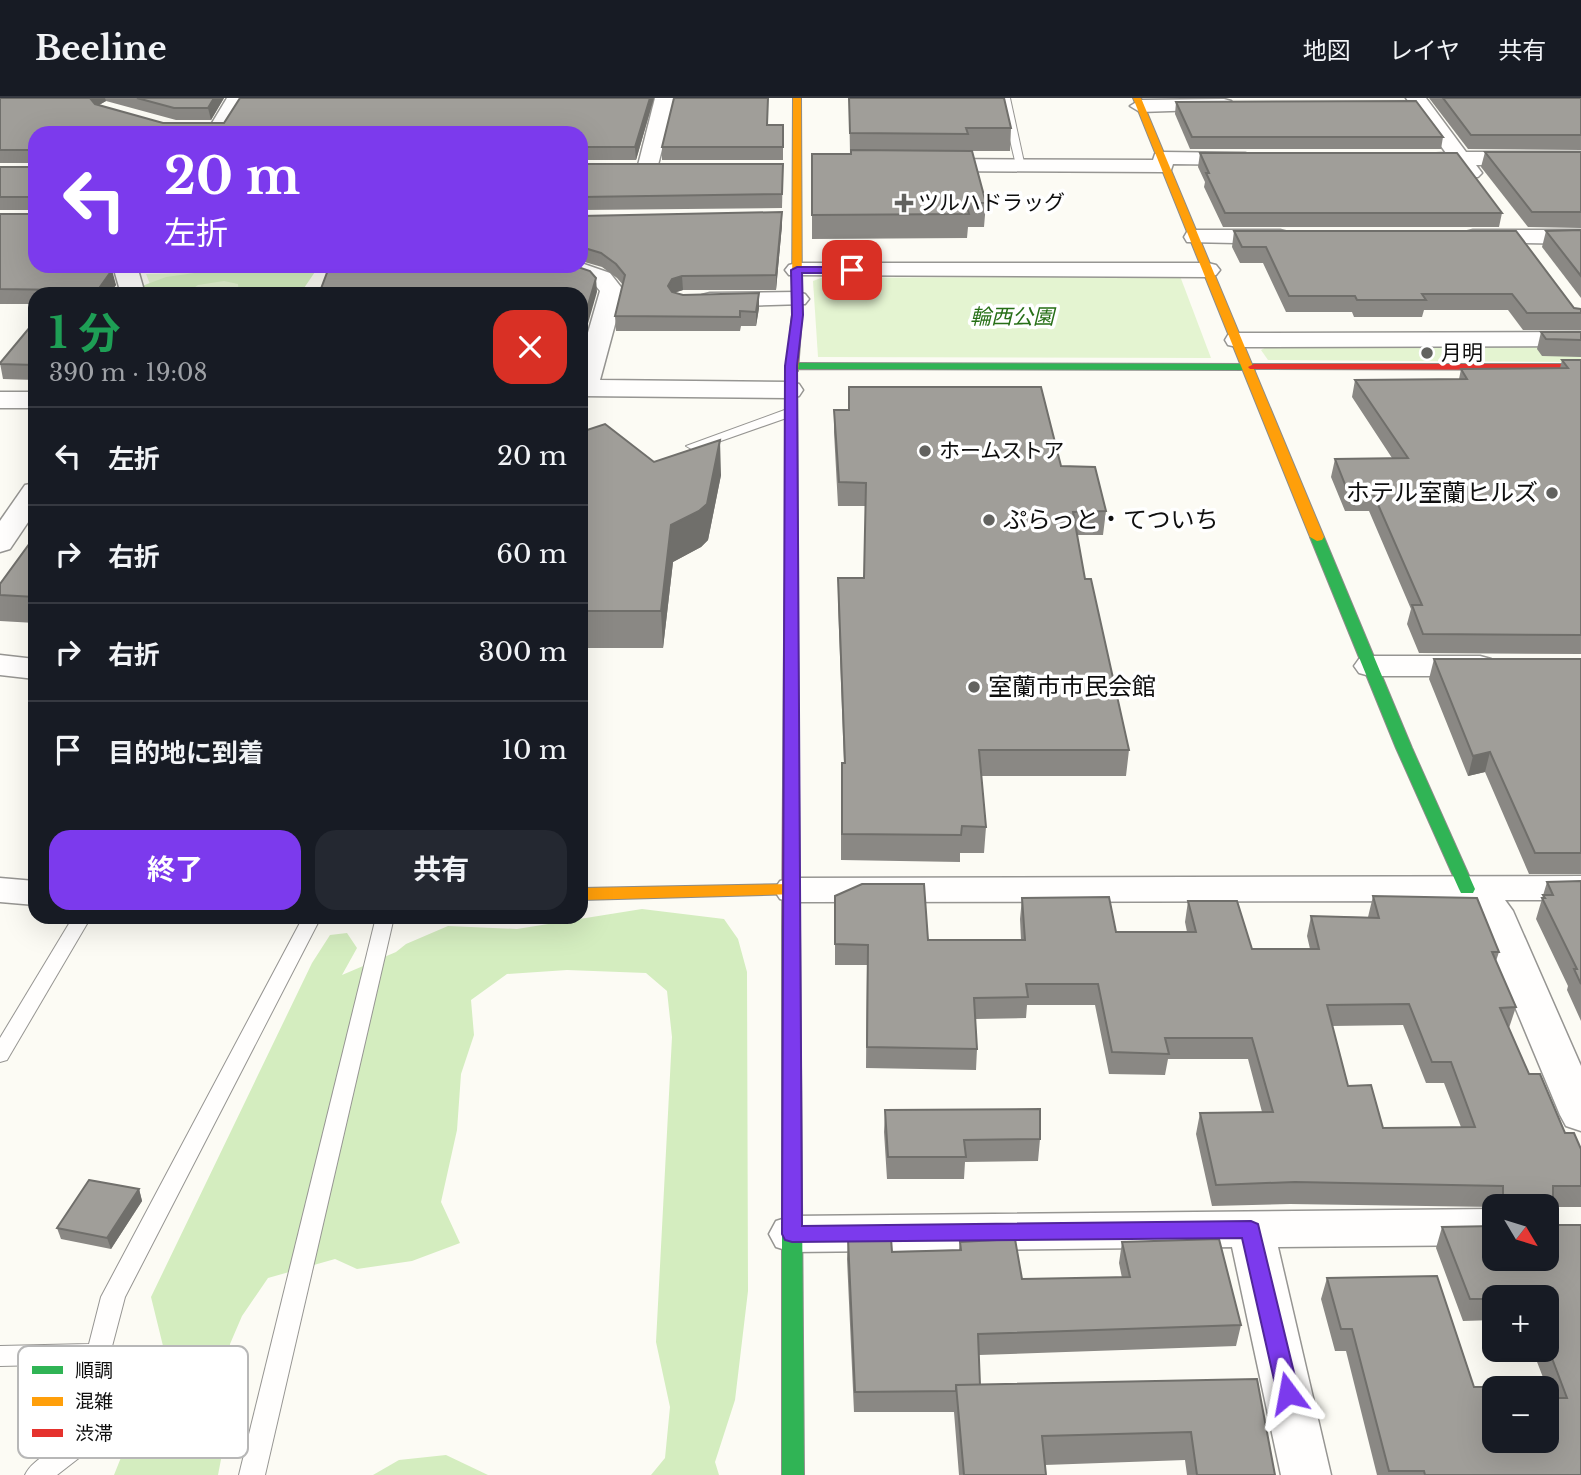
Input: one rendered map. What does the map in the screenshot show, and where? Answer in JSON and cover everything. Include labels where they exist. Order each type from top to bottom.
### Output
[{"type":"street","points":[[213,126],[237,98]]},
{"type":"street","points":[[647,169],[665,98]]},
{"type":"street","points":[[793,1475],[790,389],[797,299],[797,217],[805,166],[797,98]]},
{"type":"street","points":[[1392,104],[1418,101],[1486,192]]},
{"type":"street","points":[[1238,105],[1139,102],[1370,666],[1467,889],[1494,911],[1581,1115]]},
{"type":"street","points":[[1392,159],[1581,158]]},
{"type":"street","points":[[913,165],[1270,159]]},
{"type":"street","points":[[772,169],[805,166]]},
{"type":"street","points":[[621,169],[675,169]]},
{"type":"street","points":[[1503,214],[1535,257]]},
{"type":"street","points":[[770,217],[797,217]]},
{"type":"street","points":[[1195,237],[1303,237]]},
{"type":"street","points":[[1452,237],[1581,237]]},
{"type":"street","points":[[797,270],[1208,270]]},
{"type":"street","points":[[588,273],[609,282],[612,292],[588,371]]},
{"type":"street","points":[[683,300],[797,299]]},
{"type":"street","points":[[1237,340],[1581,340]]},
{"type":"street","points":[[588,388],[790,389],[1250,369],[1581,367]]},
{"type":"street","points":[[0,400],[28,400]]},
{"type":"street","points":[[0,543],[28,501]]},
{"type":"street","points":[[0,665],[28,668]]},
{"type":"street","points":[[1370,666],[1514,666]]},
{"type":"street","points":[[588,894],[793,890],[1581,888]]},
{"type":"street","points":[[0,890],[28,892]]},
{"type":"street","points":[[792,1234],[1482,1227]]},
{"type":"street","points":[[1251,1229],[1306,1475]]},
{"type":"lane","points":[[1005,98],[1021,165]]},
{"type":"lane","points":[[694,446],[790,389]]},
{"type":"lane","points":[[0,1055],[78,924]]},
{"type":"lane","points":[[100,1346],[113,1297],[308,924]]},
{"type":"lane","points":[[251,1475],[383,924]]},
{"type":"lane","points":[[0,1356],[18,1356]]},
{"type":"lane","points":[[38,1475],[60,1458]]},
{"type":"green space","points":[[194,273],[314,273],[305,287],[238,287],[238,284],[224,281],[195,287],[142,286],[166,277]]},
{"type":"green space","points":[[269,273],[265,287],[151,287],[146,274]]},
{"type":"green space","name":"輪西公園","points":[[1180,276],[1211,358],[818,357],[813,281],[821,278]]},
{"type":"green space","points":[[1513,344],[1581,348],[1581,362],[1268,360],[1261,350],[1270,345]]},
{"type":"green space","points":[[642,909],[724,919],[738,939],[747,972],[748,1291],[735,1400],[715,1462],[719,1475],[651,1475],[665,1458],[670,1407],[656,1342],[672,1037],[667,991],[646,973],[567,970],[507,974],[471,1000],[474,1035],[461,1074],[457,1130],[441,1202],[460,1243],[412,1261],[357,1269],[335,1259],[268,1278],[242,1316],[230,1346],[163,1346],[151,1297],[312,963],[330,935],[347,933],[357,948],[342,975],[448,926],[517,929],[548,924],[588,924],[588,918]]},
{"type":"green space","points":[[446,1455],[488,1475],[373,1475],[399,1460]]},
{"type":"green space","points":[[121,1458],[221,1458],[218,1475],[114,1475]]},
{"type":"building","points":[[0,98],[90,98],[95,104],[163,123],[224,123],[240,98],[650,98],[635,147],[588,147],[588,126],[28,126],[28,150],[0,150]]},
{"type":"building","points":[[137,98],[214,98],[208,108],[174,108]]},
{"type":"building","points":[[674,98],[768,98],[767,125],[783,125],[783,147],[662,147]]},
{"type":"building","points":[[849,98],[1004,98],[1011,128],[966,128],[968,134],[850,133]]},
{"type":"building","points":[[1443,98],[1581,98],[1581,135],[1471,135]]},
{"type":"building","points":[[1416,101],[1443,137],[1192,137],[1176,102]]},
{"type":"building","points":[[851,150],[972,151],[986,203],[966,203],[969,214],[812,215],[812,154],[851,154]]},
{"type":"building","points":[[1485,152],[1581,152],[1581,212],[1532,212]]},
{"type":"building","points":[[1200,153],[1457,153],[1502,213],[1225,213],[1206,173],[1209,173]]},
{"type":"building","points":[[588,164],[783,164],[782,194],[588,197]]},
{"type":"building","points":[[0,167],[28,167],[28,197],[0,197]]},
{"type":"building","points":[[782,212],[776,275],[682,276],[672,279],[668,286],[672,292],[683,295],[759,293],[756,312],[740,311],[740,317],[615,316],[625,275],[601,253],[588,249],[588,216]]},
{"type":"building","points":[[0,214],[28,214],[28,273],[110,273],[100,287],[0,289]]},
{"type":"building","points":[[1581,230],[1581,276],[1546,231]]},
{"type":"building","points":[[1234,231],[1516,231],[1574,308],[1581,309],[1581,313],[1527,313],[1512,294],[1422,294],[1426,300],[1289,296],[1266,247],[1242,247]]},
{"type":"building","points":[[588,270],[596,278],[588,305],[588,287],[322,287],[327,273],[588,273]]},
{"type":"building","points":[[28,329],[28,365],[0,363]]},
{"type":"building","points":[[1541,332],[1581,332],[1581,340],[1546,339]]},
{"type":"building","points":[[1562,360],[1581,360],[1581,635],[1423,634],[1412,605],[1422,605],[1373,493],[1348,492],[1335,459],[1408,458],[1355,380],[1467,379],[1461,369],[1568,368]]},
{"type":"building","points":[[849,387],[1041,387],[1061,466],[1095,467],[1106,511],[1073,512],[1085,579],[1091,579],[1129,750],[979,750],[986,827],[962,826],[961,835],[842,834],[842,763],[845,763],[838,578],[864,578],[866,483],[839,482],[834,410],[849,410]]},
{"type":"building","points":[[605,424],[654,462],[720,440],[707,504],[671,525],[661,611],[588,611],[588,430]]},
{"type":"building","points":[[28,546],[28,597],[0,595],[0,584]]},
{"type":"building","points":[[1434,659],[1581,659],[1581,853],[1535,853],[1490,752],[1473,756]]},
{"type":"building","points":[[1581,881],[1581,984],[1574,969],[1577,969],[1542,898],[1545,898],[1543,895],[1553,895],[1547,882]]},
{"type":"building","points":[[862,884],[924,884],[928,940],[1025,940],[1022,898],[1109,897],[1116,932],[1196,932],[1188,901],[1237,901],[1252,949],[1319,949],[1311,916],[1379,918],[1373,896],[1477,898],[1499,952],[1492,952],[1516,1007],[1500,1008],[1529,1074],[1540,1074],[1565,1133],[1574,1133],[1581,1149],[1581,1186],[1553,1186],[1553,1194],[1503,1194],[1503,1186],[1295,1182],[1216,1185],[1200,1113],[1273,1112],[1252,1038],[1165,1038],[1169,1054],[1112,1052],[1098,984],[1026,984],[1028,997],[974,998],[977,1049],[867,1047],[868,945],[835,944],[835,896]],"holes":[[[1409,1004],[1432,1062],[1451,1062],[1475,1127],[1383,1128],[1371,1085],[1348,1086],[1327,1005]]]},
{"type":"building","points":[[1040,1109],[1040,1139],[964,1140],[966,1157],[888,1157],[885,1110]]},
{"type":"building","points":[[89,1180],[139,1189],[107,1238],[57,1228]]},
{"type":"building","points":[[1559,1225],[1581,1225],[1581,1475],[1425,1475],[1424,1471],[1389,1471],[1352,1329],[1341,1329],[1327,1278],[1437,1276],[1474,1387],[1482,1387],[1482,1453],[1559,1453],[1559,1398],[1567,1398],[1553,1362],[1559,1362],[1559,1285],[1482,1285],[1482,1299],[1470,1299],[1442,1227],[1482,1226],[1482,1271],[1559,1271]]},
{"type":"building","points":[[891,1238],[892,1252],[961,1250],[960,1242],[1015,1239],[1022,1279],[1130,1277],[1122,1242],[1219,1239],[1241,1325],[978,1334],[980,1385],[956,1385],[956,1391],[855,1392],[848,1239]]},
{"type":"building","points":[[1257,1379],[1275,1475],[1197,1475],[1191,1432],[1042,1436],[1046,1475],[964,1475],[956,1385]]},
{"type":"traffic: fast","points":[[791,366],[1254,367]]},
{"type":"traffic: fast","points":[[791,641],[792,371]]},
{"type":"traffic: fast","points":[[1317,537],[1404,748],[1467,889]]},
{"type":"traffic: fast","points":[[791,929],[793,1475]]},
{"type":"traffic: slow","points":[[792,371],[797,315],[797,98]]},
{"type":"traffic: slow","points":[[1137,98],[1317,537]]},
{"type":"traffic: slow","points":[[588,894],[793,890]]},
{"type":"traffic: jam","points":[[1254,367],[1581,367]]},
{"type":"traffic: jam","points":[[791,641],[791,929]]},
{"type":"place","name":"ツルハドラッグ","points":[[904,203]]},
{"type":"place","name":"月明","points":[[1427,353]]},
{"type":"place","name":"ホームストア","points":[[925,451]]},
{"type":"place","name":"ホテル室蘭ヒルズ","points":[[1552,493]]},
{"type":"place","name":"ぷらっと・てついち","points":[[989,520]]},
{"type":"place","name":"室蘭市市民会館","points":[[974,687]]},
{"type":"route","points":[[852,270],[797,270],[797,315],[791,366],[792,1234],[1251,1229],[1288,1393]]}]
